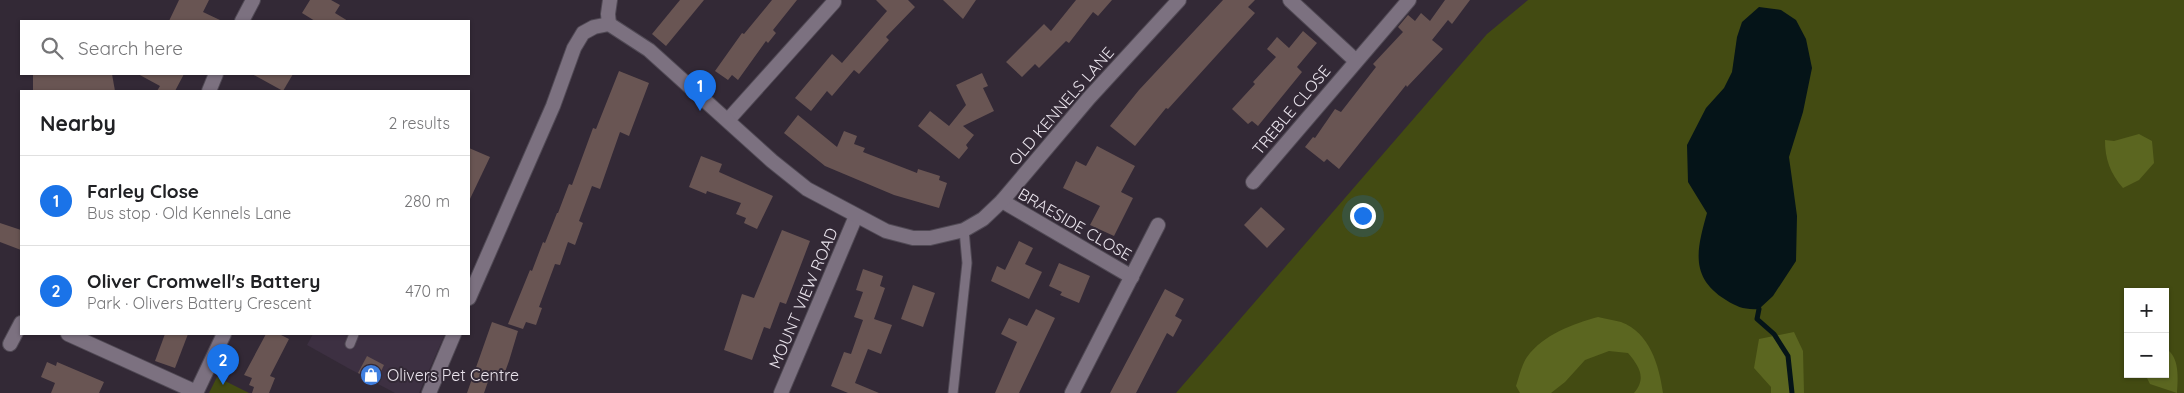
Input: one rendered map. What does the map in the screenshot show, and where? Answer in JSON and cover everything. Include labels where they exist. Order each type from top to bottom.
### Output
[{"type":"street","points":[[243,20],[253,0]]},
{"type":"street","points":[[470,296],[553,106],[574,48],[583,33],[594,27],[609,24],[610,0]]},
{"type":"street","name":"OLD KENNELS LANE","points":[[609,24],[649,50],[772,162],[807,189],[886,231],[913,238],[930,238],[964,230],[983,219],[1002,201],[1089,98],[1179,0]]},
{"type":"street","points":[[1290,0],[1356,60]]},
{"type":"street","name":"TREBLE CLOSE","points":[[1253,182],[1408,0]]},
{"type":"street","points":[[728,120],[834,2]]},
{"type":"street","points":[[209,90],[216,75]]},
{"type":"street","name":"BRAESIDE CLOSE","points":[[1002,201],[1132,277]]},
{"type":"street","name":"MOUNT VIEW ROAD","points":[[781,393],[856,216]]},
{"type":"street","name":"BRAESIDE CLOSE","points":[[1072,393],[1158,225]]},
{"type":"street","points":[[10,344],[20,325]]},
{"type":"street","points":[[70,335],[196,393],[224,335]]},
{"type":"street","points":[[429,393],[454,335]]},
{"type":"lane","points":[[953,393],[967,263],[964,230]]},
{"type":"lane","points":[[350,344],[354,335]]},
{"type":"shaded area","points":[[1759,7],[1781,10],[1796,20],[1806,39],[1812,68],[1803,112],[1789,157],[1797,216],[1796,261],[1773,296],[1759,309],[1749,309],[1741,308],[1714,291],[1706,282],[1701,272],[1699,250],[1707,213],[1688,182],[1687,145],[1706,108],[1724,88],[1732,72],[1737,37],[1742,22]]},
{"type":"shaded area","points":[[312,335],[445,335],[419,393],[395,393],[307,345]]},
{"type":"green space","points":[[1528,0],[2184,0],[2184,393],[1176,393],[1487,34]]},
{"type":"green space","points":[[2139,134],[2152,141],[2154,163],[2139,180],[2123,188],[2109,166],[2105,140],[2114,141]]},
{"type":"green space","points":[[1598,317],[1621,322],[1631,327],[1646,342],[1656,361],[1663,393],[1634,393],[1638,388],[1641,377],[1638,367],[1628,353],[1609,351],[1585,360],[1565,382],[1551,393],[1520,393],[1516,386],[1519,375],[1525,360],[1534,349],[1550,336],[1560,331]]},
{"type":"green space","points":[[1794,332],[1803,351],[1804,393],[1771,393],[1771,387],[1754,368],[1759,339]]},
{"type":"green space","points":[[2169,351],[2176,362],[2178,375],[2177,393],[2150,384],[2147,378],[2169,378]]},
{"type":"green space","points":[[217,377],[249,393],[209,393]]},
{"type":"building","points":[[179,0],[209,0],[203,12],[220,20],[169,20]]},
{"type":"building","points":[[310,0],[331,0],[340,5],[335,13],[346,20],[313,20],[302,13]]},
{"type":"building","points":[[680,0],[704,0],[666,46],[652,34]]},
{"type":"building","points":[[772,0],[797,0],[773,30],[776,33],[768,43],[766,41],[738,80],[732,75],[728,80],[715,71],[742,33],[744,34]]},
{"type":"building","points":[[876,0],[908,0],[915,7],[886,37],[889,40],[859,74],[854,70],[832,96],[827,91],[811,111],[795,98],[832,54],[842,63],[887,11]]},
{"type":"building","points":[[943,0],[976,0],[963,19]]},
{"type":"building","points":[[1076,0],[1112,0],[1098,16],[1093,12],[1069,43],[1066,41],[1039,68],[1035,64],[1022,77],[1006,62],[1044,24],[1051,31]]},
{"type":"building","points":[[1223,0],[1255,0],[1248,7],[1255,13],[1168,109],[1166,108],[1135,146],[1110,126],[1139,90]]},
{"type":"building","points":[[1445,0],[1470,0],[1452,24],[1448,20],[1432,40],[1443,49],[1407,87],[1406,85],[1339,169],[1327,159],[1324,162],[1305,147],[1313,137],[1315,138],[1335,109],[1341,112],[1376,67],[1373,64],[1403,32],[1398,27],[1408,15],[1415,21],[1421,13],[1430,21]]},
{"type":"building","points":[[1303,31],[1317,43],[1297,67],[1302,72],[1258,126],[1252,121],[1248,124],[1232,109],[1276,57],[1267,49],[1277,37],[1289,48]]},
{"type":"building","points":[[619,71],[649,83],[629,136],[620,132],[600,189],[592,186],[579,221],[583,223],[575,245],[568,242],[560,265],[555,264],[539,307],[542,308],[536,325],[526,322],[523,329],[508,324],[530,270],[532,271],[543,242],[545,243],[569,184],[572,185],[593,128],[596,129]]},
{"type":"building","points":[[982,73],[988,86],[983,88],[994,111],[963,126],[974,135],[966,145],[968,148],[959,159],[918,126],[930,111],[949,126],[966,105],[956,85]]},
{"type":"building","points":[[33,75],[112,75],[115,90],[33,90]]},
{"type":"building","points":[[140,75],[183,75],[176,90],[158,90],[160,86]]},
{"type":"building","points":[[254,75],[292,75],[284,90]]},
{"type":"building","points":[[798,115],[837,147],[844,131],[857,136],[854,144],[865,148],[863,152],[917,173],[918,169],[940,176],[939,180],[947,183],[939,208],[894,195],[825,166],[784,133]]},
{"type":"building","points":[[1097,146],[1135,166],[1121,192],[1133,198],[1114,236],[1090,225],[1100,206],[1063,188],[1076,161],[1086,166]]},
{"type":"building","points":[[470,148],[490,157],[470,199]]},
{"type":"building","points":[[701,156],[722,164],[719,172],[773,196],[757,229],[744,223],[746,218],[736,214],[741,203],[707,191],[706,194],[689,187]]},
{"type":"building","points":[[1261,207],[1285,229],[1267,248],[1244,225]]},
{"type":"building","points":[[0,223],[20,230],[20,250],[0,242]]},
{"type":"building","points":[[782,230],[810,241],[786,304],[780,302],[770,329],[764,327],[752,360],[724,350],[742,294],[754,298]]},
{"type":"building","points":[[1019,241],[1033,248],[1025,264],[1042,272],[1029,299],[991,281],[997,266],[1005,270]]},
{"type":"building","points":[[1059,263],[1090,276],[1079,303],[1060,295],[1062,292],[1049,286]]},
{"type":"building","points":[[863,269],[883,276],[880,286],[885,288],[874,319],[892,325],[881,354],[868,349],[855,383],[879,393],[848,393],[831,386],[844,352],[851,354],[863,320],[854,317],[863,292],[856,290]]},
{"type":"building","points":[[913,285],[935,293],[923,327],[901,319]]},
{"type":"building","points":[[1165,289],[1184,299],[1175,316],[1182,320],[1173,337],[1167,333],[1136,393],[1110,393]]},
{"type":"building","points":[[1036,309],[1055,318],[1019,393],[995,393],[1017,342],[1001,334],[1009,318],[1027,326]]},
{"type":"building","points":[[492,322],[518,331],[509,361],[502,380],[490,376],[484,393],[467,393]]},
{"type":"building","points":[[165,335],[188,335],[175,368],[155,361]]},
{"type":"building","points":[[265,335],[281,335],[289,339],[270,376],[275,378],[269,393],[252,393],[254,387],[249,385],[252,378],[244,375]]},
{"type":"building","name":"Olivers Pet Centre","points":[[367,356],[384,365],[376,382],[358,373]]},
{"type":"building","points":[[47,362],[56,366],[57,362],[104,382],[99,393],[51,393],[55,383],[41,377]]},
{"type":"waterway","points":[[1759,309],[1757,319],[1774,334],[1788,356],[1792,393]]},
{"type":"place","name":"Farley Close","points":[[700,111]]},
{"type":"place","name":"Olivers Pet Centre","points":[[371,375]]},
{"type":"place","name":"Oliver Cromwell's Battery","points":[[223,385]]}]
